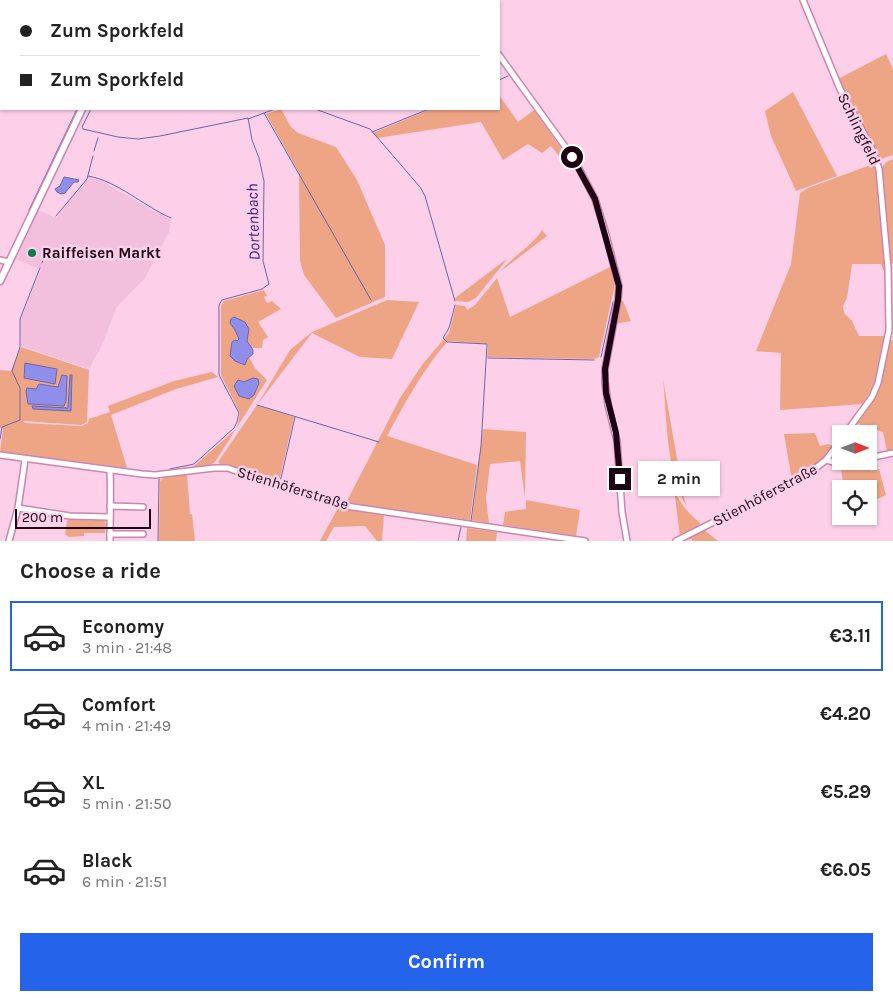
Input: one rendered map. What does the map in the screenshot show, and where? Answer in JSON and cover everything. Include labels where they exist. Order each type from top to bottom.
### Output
[{"type":"street","name":"Schlingfeld","points":[[803,0],[838,84],[873,151],[879,169],[888,268],[889,330],[878,383],[872,397],[852,425]]},
{"type":"street","points":[[500,57],[574,159],[595,199],[605,231],[619,286],[605,369],[605,381],[608,405],[617,441],[622,512],[627,541]]},
{"type":"street","points":[[0,281],[82,110]]},
{"type":"street","points":[[0,260],[8,262]]},
{"type":"street","points":[[826,460],[832,452]]},
{"type":"street","points":[[878,456],[893,453]]},
{"type":"street","name":"Stienhöferstraße","points":[[0,456],[156,475],[228,468],[279,487],[346,506],[585,541]]},
{"type":"street","points":[[9,541],[18,508],[25,460]]},
{"type":"street","name":"Stienhöferstraße","points":[[676,541],[807,475],[826,460],[832,462]]},
{"type":"street","points":[[110,470],[110,541]]},
{"type":"street","points":[[110,506],[143,507]]},
{"type":"street","points":[[18,508],[70,516],[109,517]]},
{"type":"street","points":[[110,534],[143,534]]},
{"type":"shaded area","points":[[886,54],[893,69],[893,155],[879,160],[838,79]]},
{"type":"shaded area","points":[[793,92],[837,176],[796,191],[771,136],[765,111]]},
{"type":"shaded area","points":[[500,96],[518,122],[534,110],[568,158],[566,165],[551,146],[542,153],[528,144],[503,160],[481,122],[377,138],[373,133],[429,110],[500,110]]},
{"type":"shaded area","points":[[282,110],[291,127],[298,133],[336,147],[357,180],[385,245],[385,297],[336,318],[304,275],[300,261],[299,173],[266,114]]},
{"type":"shaded area","points":[[893,159],[893,263],[891,264],[889,262],[881,169],[886,162]]},
{"type":"shaded area","points":[[876,163],[885,274],[881,264],[852,264],[847,298],[843,306],[844,313],[852,321],[859,336],[884,336],[872,388],[863,404],[780,410],[781,353],[756,351],[791,264],[800,193],[808,188]]},
{"type":"shaded area","points":[[64,177],[79,180],[74,182],[65,193],[61,194],[55,189],[60,186]]},
{"type":"shaded area","points":[[89,177],[102,181],[171,219],[169,232],[145,278],[116,308],[104,341],[89,369],[21,346],[21,319],[41,270],[16,259],[38,210],[57,218]]},
{"type":"shaded area","points":[[542,230],[547,236],[501,271],[538,236]]},
{"type":"shaded area","points":[[508,258],[476,298],[468,302],[456,301],[455,298]]},
{"type":"shaded area","points":[[612,266],[615,279],[614,289],[599,357],[594,359],[487,357],[488,344],[448,341],[422,375],[387,436],[477,465],[470,520],[346,503],[400,398],[422,365],[449,333],[456,305],[465,306],[467,310],[475,305],[497,278],[510,317]]},
{"type":"shaded area","points":[[264,290],[267,296],[264,297],[267,303],[272,301],[281,309],[258,322],[268,337],[263,340],[262,348],[251,348],[247,341],[247,336],[230,326],[235,329],[239,337],[237,341],[247,359],[249,357],[255,368],[267,380],[236,429],[240,413],[221,375],[221,305],[224,301]]},
{"type":"shaded area","points":[[387,300],[419,302],[392,359],[360,357],[312,333],[257,405],[290,350],[312,332]]},
{"type":"shaded area","points":[[620,301],[623,301],[631,321],[615,324]]},
{"type":"shaded area","points":[[234,317],[245,322],[249,329],[247,341],[253,350],[253,354],[247,359],[245,365],[235,361],[230,356],[232,342],[239,339],[230,323]]},
{"type":"shaded area","points":[[889,340],[893,340],[893,450],[887,451],[883,432],[878,430],[878,425],[856,423],[877,391]]},
{"type":"shaded area","points":[[21,347],[89,370],[87,422],[81,425],[23,421],[25,423],[81,426],[88,423],[89,419],[110,412],[108,406],[174,381],[212,372],[218,377],[176,389],[111,415],[127,468],[0,452],[3,428],[0,428],[0,370],[11,371]],"holes":[[[61,377],[64,406],[28,404],[27,388],[36,389],[39,384],[58,387]]]},
{"type":"shaded area","points":[[25,363],[57,369],[55,384],[24,378]]},
{"type":"shaded area","points":[[62,375],[67,376],[64,406],[28,404],[27,388],[36,389],[39,384],[58,387]]},
{"type":"shaded area","points":[[70,375],[72,375],[71,411],[33,409],[32,406],[68,408]]},
{"type":"shaded area","points":[[253,378],[258,379],[259,383],[254,395],[249,399],[239,396],[234,386],[238,380],[244,382]]},
{"type":"shaded area","points":[[663,379],[687,507],[680,493],[671,462]]},
{"type":"shaded area","points":[[257,405],[294,417],[280,477],[276,482],[218,462]]},
{"type":"shaded area","points":[[236,429],[215,462],[210,465],[193,467]]},
{"type":"shaded area","points":[[483,429],[526,432],[525,498],[520,461],[490,464],[486,499],[489,523],[472,520]]},
{"type":"shaded area","points":[[815,433],[820,446],[828,444],[832,447],[815,466],[792,480],[784,434]]},
{"type":"shaded area","points":[[879,469],[886,495],[877,499],[877,480],[843,480],[841,470],[871,471]]},
{"type":"shaded area","points":[[187,474],[190,514],[192,514],[195,541],[159,541],[160,481],[164,477]]},
{"type":"shaded area","points":[[674,488],[684,507],[700,523],[699,528],[680,537]]},
{"type":"shaded area","points":[[526,500],[580,510],[576,536],[503,525],[505,512],[526,509]]},
{"type":"shaded area","points":[[338,508],[384,514],[382,541],[377,541],[365,526],[334,527],[326,541],[320,541]]},
{"type":"shaded area","points":[[70,519],[105,519],[105,533],[84,533],[84,536],[69,537],[65,534],[67,521]]},
{"type":"shaded area","points":[[467,528],[497,532],[496,541],[466,541]]},
{"type":"shaded area","points":[[704,530],[718,541],[692,541],[692,539],[681,541]]},
{"type":"waterway","points":[[806,0],[810,9]]},
{"type":"waterway","points":[[500,80],[508,76]]},
{"type":"waterway","points":[[29,210],[77,110]]},
{"type":"waterway","name":"Dortenbach","points":[[90,110],[82,127],[83,129],[118,137],[138,139],[248,118],[252,140],[259,158],[264,181],[263,261],[269,284],[262,289],[222,300],[219,305],[219,375],[239,413],[237,422],[234,428],[194,464],[170,469]]},
{"type":"waterway","points":[[248,119],[272,110]]},
{"type":"waterway","points":[[318,110],[370,129],[420,187],[425,196],[455,301]]},
{"type":"waterway","points":[[372,132],[427,110]]},
{"type":"waterway","points":[[264,113],[371,300]]},
{"type":"waterway","points":[[94,151],[98,138]]},
{"type":"waterway","points":[[56,216],[87,179],[93,156]]},
{"type":"waterway","points":[[88,176],[120,188],[171,218]]},
{"type":"waterway","points":[[42,263],[47,250]]},
{"type":"waterway","points":[[0,439],[2,427],[20,420],[20,388],[12,371],[20,347],[20,319],[40,268]]},
{"type":"waterway","points":[[601,357],[613,302]]},
{"type":"waterway","points":[[455,305],[449,328],[443,338],[447,342],[487,344],[481,446],[471,521],[462,520]]},
{"type":"waterway","points":[[488,358],[594,360]]},
{"type":"waterway","points":[[257,405],[379,442]]},
{"type":"waterway","points":[[277,483],[281,478],[295,417]]},
{"type":"waterway","points":[[158,541],[159,479]]},
{"type":"waterway","points":[[458,541],[461,527]]},
{"type":"place","name":"Raiffeisen Markt","points":[[32,253]]},
{"type":"route","points":[[572,157],[598,207],[619,286],[605,369],[605,381],[608,405],[616,433],[620,479]]}]
